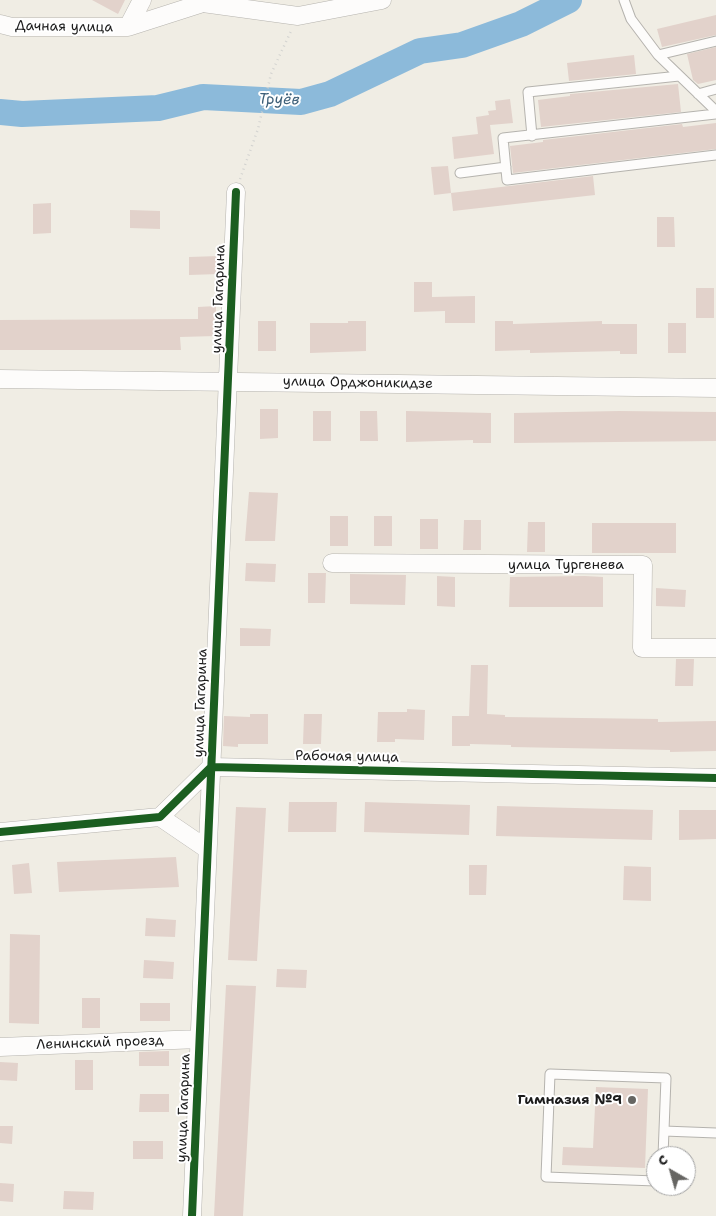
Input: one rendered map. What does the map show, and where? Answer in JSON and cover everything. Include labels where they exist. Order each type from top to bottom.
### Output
[{"type":"street","name":"Дачная улица","points":[[128,27],[142,0]]},
{"type":"street","points":[[298,16],[308,0]]},
{"type":"street","name":"Дачная улица","points":[[0,24],[12,27],[128,27],[203,2],[298,16],[382,0]]},
{"type":"street","name":"улица Гагарина","points":[[192,1216],[236,192]]},
{"type":"street","name":"улица Орджоникидзе","points":[[0,379],[716,388]]},
{"type":"street","name":"улица Тургенева","points":[[332,563],[643,565],[642,648],[716,648]]},
{"type":"street","points":[[160,817],[211,767]]},
{"type":"street","name":"Рабочая улица","points":[[211,767],[716,778]]},
{"type":"street","points":[[0,832],[160,817],[207,848]]},
{"type":"street","name":"Ленинский проезд","points":[[0,1047],[199,1038]]},
{"type":"lane","points":[[624,0],[631,19],[658,55],[716,113]]},
{"type":"lane","points":[[658,55],[716,41]]},
{"type":"lane","points":[[532,136],[528,92],[679,76]]},
{"type":"lane","points":[[698,94],[716,89]]},
{"type":"lane","points":[[716,113],[504,138],[507,180],[716,155]]},
{"type":"lane","points":[[460,173],[506,167]]},
{"type":"lane","points":[[646,1181],[546,1177],[550,1074],[666,1078],[663,1146]]},
{"type":"lane","points":[[664,1131],[716,1133]]},
{"type":"path","points":[[236,192],[258,128],[271,74],[298,16]]},
{"type":"building","points":[[92,0],[125,0],[118,14]]},
{"type":"building","points":[[716,15],[716,35],[662,47],[657,29]]},
{"type":"building","points":[[716,47],[716,80],[698,84],[693,80],[687,54]]},
{"type":"building","points":[[634,55],[636,74],[569,81],[567,63]]},
{"type":"building","points":[[678,84],[681,112],[541,127],[538,100],[570,96],[570,94]]},
{"type":"building","points":[[510,99],[513,123],[490,125],[494,154],[454,159],[452,137],[478,134],[476,117],[489,115],[488,111],[496,110],[495,101]]},
{"type":"building","points":[[716,123],[716,149],[513,173],[510,146],[543,142],[543,140],[682,124],[683,127]]},
{"type":"building","points":[[448,166],[451,193],[434,195],[431,167]]},
{"type":"building","points":[[593,176],[595,195],[453,211],[451,193]]},
{"type":"building","points":[[51,203],[51,233],[33,234],[33,204]]},
{"type":"building","points":[[130,210],[160,211],[160,229],[130,228]]},
{"type":"building","points":[[657,217],[674,217],[675,247],[657,247]]},
{"type":"building","points":[[219,256],[219,274],[189,275],[189,257]]},
{"type":"building","points":[[414,282],[432,282],[432,297],[475,296],[475,323],[445,323],[445,311],[414,312]]},
{"type":"building","points":[[696,288],[714,288],[714,318],[696,318]]},
{"type":"building","points":[[216,306],[216,336],[180,337],[181,350],[0,350],[0,320],[198,319],[198,307]]},
{"type":"building","points":[[258,321],[276,321],[276,351],[258,351]]},
{"type":"building","points":[[348,321],[366,321],[366,351],[310,353],[310,323],[348,323]]},
{"type":"building","points":[[495,321],[513,321],[513,324],[602,321],[602,324],[637,324],[637,354],[620,354],[620,351],[530,353],[530,350],[495,351]]},
{"type":"building","points":[[668,323],[686,323],[686,353],[668,353]]},
{"type":"building","points":[[260,409],[278,409],[278,438],[260,439]]},
{"type":"building","points":[[313,411],[331,411],[331,441],[313,441]]},
{"type":"building","points":[[360,411],[377,411],[378,441],[360,441]]},
{"type":"building","points":[[406,411],[491,413],[491,443],[473,443],[473,440],[406,442]]},
{"type":"building","points":[[716,412],[716,441],[514,443],[514,413]]},
{"type":"building","points":[[249,492],[278,493],[275,541],[245,541]]},
{"type":"building","points":[[330,516],[348,516],[348,546],[330,546]]},
{"type":"building","points":[[374,516],[392,516],[392,546],[374,546]]},
{"type":"building","points":[[420,519],[438,519],[438,549],[420,549]]},
{"type":"building","points":[[464,520],[481,520],[481,550],[463,550]]},
{"type":"building","points":[[528,522],[545,522],[545,552],[527,552]]},
{"type":"building","points":[[592,523],[676,523],[676,553],[592,553]]},
{"type":"building","points":[[246,563],[276,564],[275,582],[245,581]]},
{"type":"building","points":[[308,573],[326,573],[325,603],[308,603]]},
{"type":"building","points":[[350,574],[406,575],[405,605],[350,604]]},
{"type":"building","points":[[437,576],[455,577],[455,607],[437,606]]},
{"type":"building","points":[[510,577],[603,577],[603,607],[509,607]]},
{"type":"building","points":[[656,588],[686,590],[685,607],[656,606]]},
{"type":"building","points":[[240,628],[271,629],[270,646],[240,646]]},
{"type":"building","points":[[676,659],[694,659],[693,686],[675,686]]},
{"type":"building","points":[[471,665],[488,665],[487,714],[505,715],[505,717],[658,719],[658,722],[716,721],[716,751],[670,752],[670,750],[511,747],[511,745],[470,744],[470,746],[452,746],[452,716],[469,716]]},
{"type":"building","points":[[407,709],[425,710],[424,740],[395,739],[395,742],[377,742],[378,712],[407,712]]},
{"type":"building","points":[[250,714],[268,714],[268,744],[238,744],[238,747],[223,746],[224,716],[250,717]]},
{"type":"building","points":[[304,714],[322,714],[321,744],[303,744]]},
{"type":"building","points":[[289,802],[337,802],[336,832],[288,832]]},
{"type":"building","points":[[365,802],[470,805],[469,835],[364,832]]},
{"type":"building","points":[[497,806],[653,810],[652,840],[496,836]]},
{"type":"building","points":[[236,807],[266,808],[257,961],[228,960]]},
{"type":"building","points":[[679,810],[716,810],[716,839],[679,840]]},
{"type":"building","points":[[176,857],[179,887],[59,892],[57,862]]},
{"type":"building","points":[[29,863],[32,893],[14,894],[12,865]]},
{"type":"building","points":[[469,865],[487,865],[486,895],[469,895]]},
{"type":"building","points":[[624,866],[651,867],[651,901],[623,900]]},
{"type":"building","points":[[146,918],[176,920],[175,937],[145,936]]},
{"type":"building","points":[[10,934],[40,935],[39,1024],[9,1023]]},
{"type":"building","points":[[144,960],[174,962],[173,979],[143,978]]},
{"type":"building","points":[[277,969],[307,970],[306,988],[276,987]]},
{"type":"building","points":[[226,985],[256,986],[243,1216],[214,1216]]},
{"type":"building","points":[[82,998],[100,998],[100,1028],[82,1028]]},
{"type":"building","points":[[140,1003],[170,1003],[170,1021],[140,1021]]},
{"type":"building","points":[[169,1051],[169,1066],[139,1066],[139,1052]]},
{"type":"building","points":[[75,1060],[93,1060],[93,1090],[75,1090]]},
{"type":"building","points":[[0,1062],[18,1063],[17,1081],[0,1080]]},
{"type":"building","points":[[596,1087],[648,1089],[645,1168],[562,1165],[563,1147],[593,1148]]},
{"type":"building","points":[[140,1094],[169,1094],[169,1112],[139,1112]]},
{"type":"building","points":[[0,1126],[13,1126],[12,1144],[0,1143]]},
{"type":"building","points":[[133,1141],[163,1141],[163,1159],[133,1159]]},
{"type":"building","points":[[0,1183],[14,1184],[13,1202],[0,1201]]},
{"type":"building","points":[[64,1191],[94,1192],[93,1210],[63,1209]]},
{"type":"waterway","name":"Труёв","points":[[0,112],[22,114],[158,108],[203,97],[301,102],[330,94],[420,51],[462,45],[521,24],[569,0]]},
{"type":"cycle path","points":[[192,1216],[236,192]]},
{"type":"cycle path","points":[[0,832],[160,817],[211,767],[716,778]]},
{"type":"place","name":"Гимназия №9","points":[[632,1100]]}]
